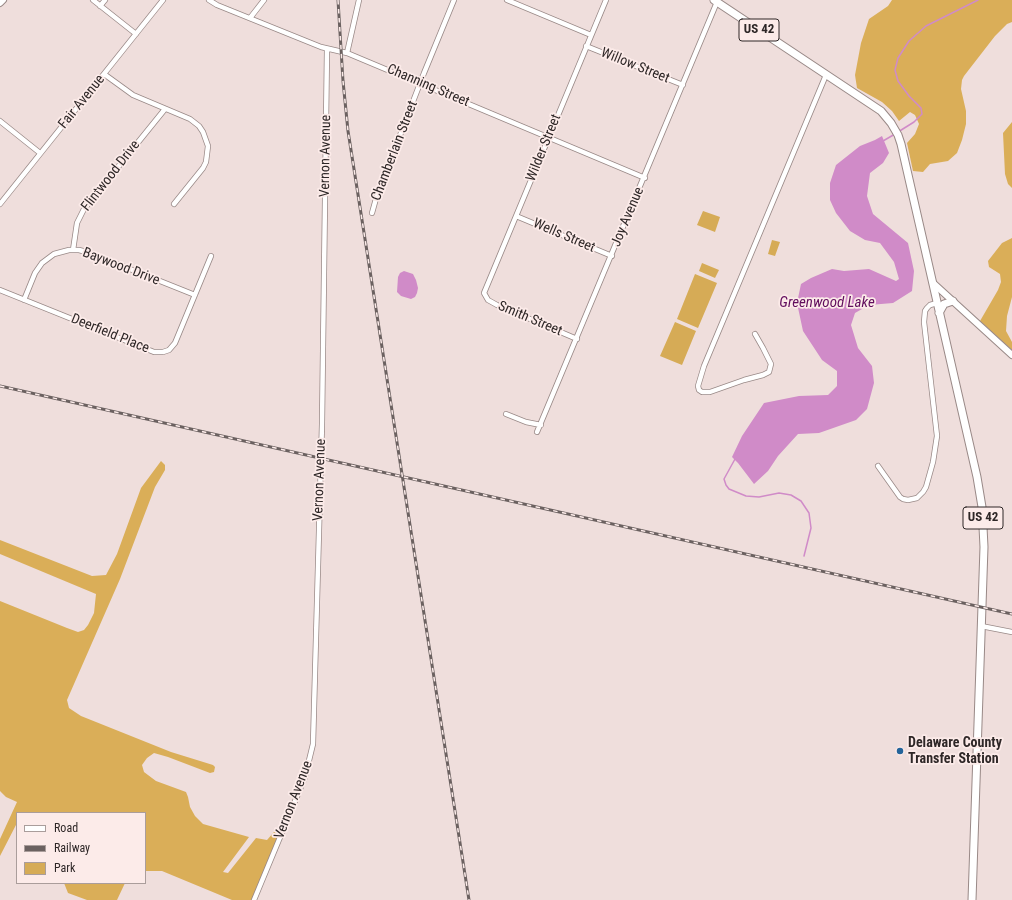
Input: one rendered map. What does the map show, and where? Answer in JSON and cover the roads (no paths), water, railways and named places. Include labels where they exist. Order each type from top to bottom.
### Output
[{"type":"main road","name":"US 42","points":[[716,1],[881,111],[891,123],[898,135],[977,477],[982,507],[984,547],[972,900]]},
{"type":"main road","points":[[939,313],[944,304],[953,301]]},
{"type":"street","points":[[0,3],[3,0]]},
{"type":"street","points":[[93,0],[136,34]]},
{"type":"street","points":[[100,6],[105,0]]},
{"type":"street","name":"Fair Avenue","points":[[0,204],[163,0]]},
{"type":"street","name":"Channing Street","points":[[209,0],[217,5],[327,49],[347,53],[645,178]]},
{"type":"street","points":[[250,18],[264,0]]},
{"type":"street","points":[[347,53],[359,0]]},
{"type":"street","name":"Chamberlain Street","points":[[372,213],[377,195],[420,83],[454,0]]},
{"type":"street","points":[[507,0],[591,35]]},
{"type":"street","name":"Wilder Street","points":[[485,296],[485,290],[606,0]]},
{"type":"street","name":"Joy Avenue","points":[[537,432],[645,178],[716,1]]},
{"type":"street","name":"Willow Street","points":[[586,46],[683,85]]},
{"type":"street","name":"Vernon Avenue","points":[[254,900],[305,777],[310,763],[313,744],[322,424],[327,49]]},
{"type":"street","points":[[104,74],[132,95],[194,122],[204,132],[208,146],[208,157],[204,168],[174,204]]},
{"type":"street","points":[[755,334],[771,364],[769,372],[764,376],[744,380],[710,392],[702,392],[699,390],[698,386],[704,366],[826,75]]},
{"type":"street","name":"Flintwood Drive","points":[[73,250],[77,223],[84,209],[165,109]]},
{"type":"street","points":[[0,121],[40,153]]},
{"type":"street","name":"Wells Street","points":[[516,216],[612,256]]},
{"type":"street","name":"Baywood Drive","points":[[24,300],[35,273],[42,263],[54,254],[65,250],[90,253],[195,295]]},
{"type":"street","name":"Deerfield Place","points":[[0,290],[147,349],[159,352],[169,350],[175,343],[211,256]]},
{"type":"street","points":[[933,283],[1012,355]]},
{"type":"street","name":"Smith Street","points":[[485,296],[488,300],[497,305],[577,339]]},
{"type":"street","points":[[878,466],[893,489],[902,499],[908,500],[917,498],[926,487],[933,462],[937,436],[924,322],[927,308],[930,305],[937,303]]},
{"type":"street","points":[[506,414],[526,422],[541,425]]},
{"type":"street","points":[[981,626],[1012,632]]},
{"type":"water","name":"Greenwood Lake","points":[[882,136],[889,153],[883,163],[870,173],[867,196],[873,214],[908,243],[914,271],[912,291],[893,303],[869,305],[855,313],[851,325],[858,348],[872,366],[874,383],[867,409],[856,420],[819,433],[798,434],[778,456],[768,471],[754,484],[732,457],[742,436],[764,403],[799,396],[828,395],[837,386],[837,371],[822,360],[803,331],[797,303],[801,284],[832,269],[844,271],[869,269],[896,281],[899,279],[894,262],[880,243],[865,240],[850,231],[836,213],[830,200],[830,183],[836,165],[860,146]]},
{"type":"water","points":[[404,271],[413,274],[418,288],[415,297],[411,299],[401,296],[397,292],[398,277],[400,273]]},
{"type":"waterway","points":[[898,132],[914,122],[922,114],[921,108],[909,96],[898,81],[895,70],[898,58],[909,41],[926,26],[978,0]]},
{"type":"waterway","points":[[883,141],[895,134]]},
{"type":"waterway","points":[[735,459],[724,479],[729,489],[746,496],[759,497],[779,493],[791,495],[801,501],[809,513],[811,528],[804,556]]},
{"type":"railway","points":[[338,0],[348,131],[469,900]]},
{"type":"railway","points":[[0,386],[1012,614]]},
{"type":"place","name":"Delaware County Transfer Station","points":[[900,751]]}]
